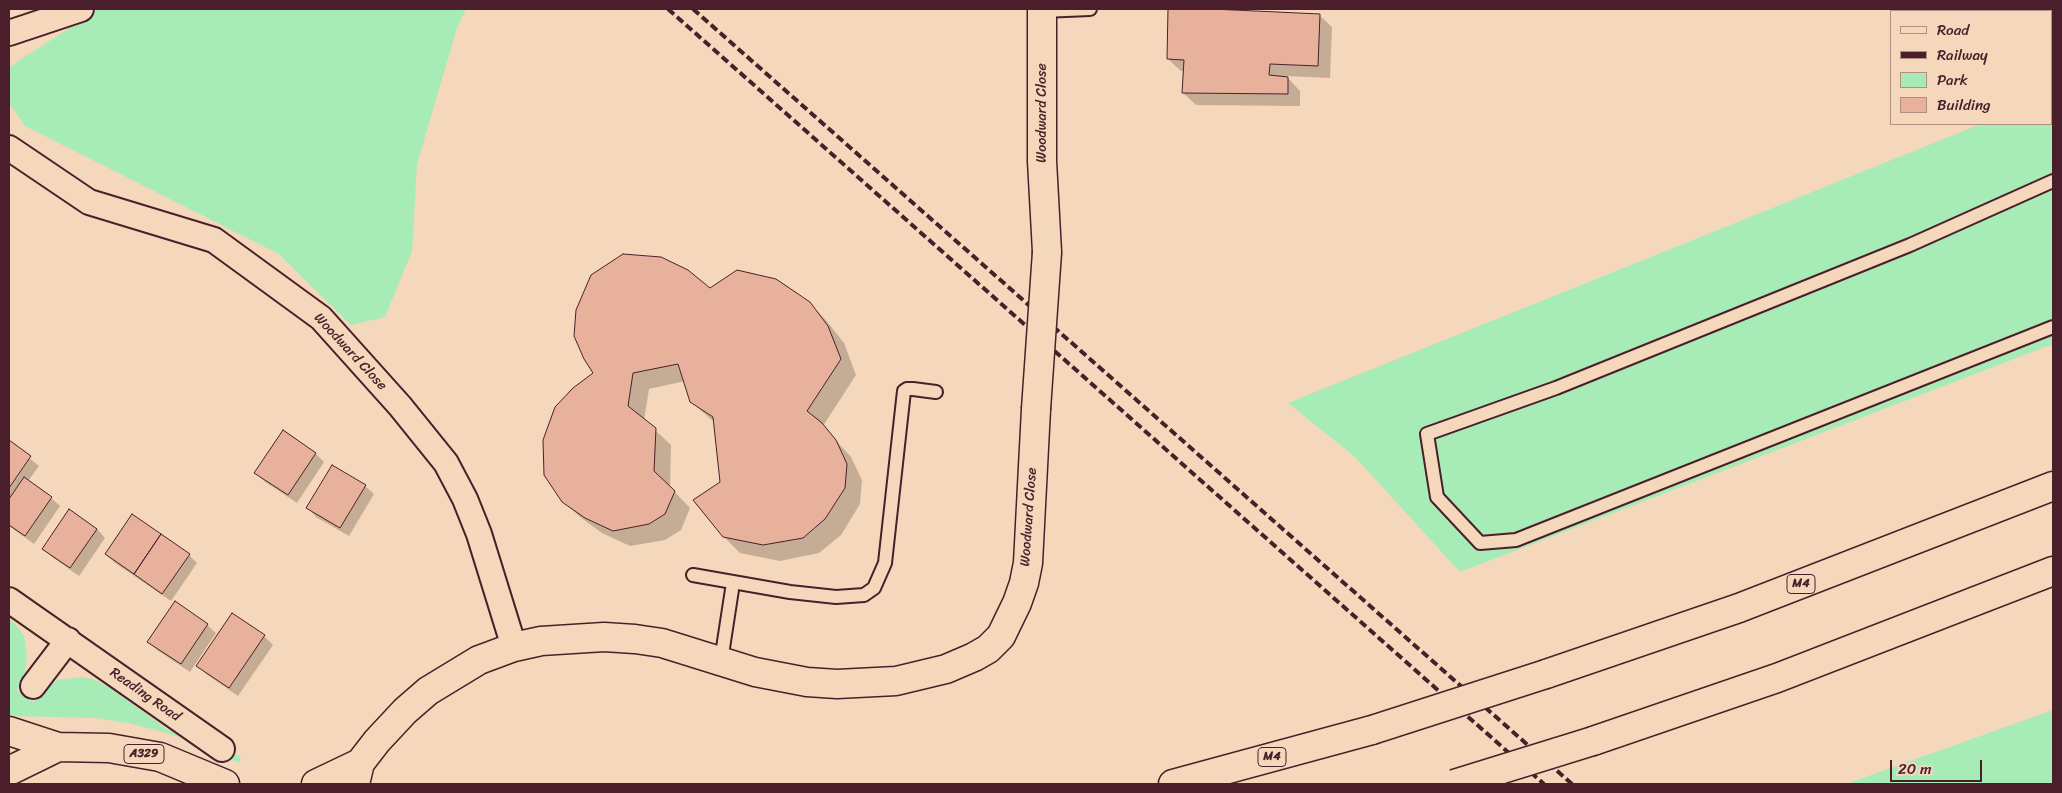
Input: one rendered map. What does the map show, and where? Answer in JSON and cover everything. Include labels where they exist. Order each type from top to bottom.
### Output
[{"type":"main road","name":"Woodward Close","points":[[316,784],[357,774],[399,717],[428,691],[479,660],[514,647],[541,641],[604,637],[636,639],[662,643],[755,672],[807,682],[866,684],[896,681],[931,673],[974,657],[988,649],[1001,636],[1010,620],[1024,583],[1028,563],[1047,252],[1042,161],[1042,10]]},
{"type":"main road","name":"M4","points":[[1173,784],[1372,730],[1546,674],[1739,608],[2053,486]]},
{"type":"main road","points":[[1454,784],[1593,741],[1777,678],[2053,571]]},
{"type":"main road","name":"A329","points":[[9,731],[58,747],[109,748],[160,758],[225,784]]},
{"type":"main road","name":"A329","points":[[9,771],[58,747]]},
{"type":"street","points":[[9,33],[81,9]]},
{"type":"street","name":"Woodward Close","points":[[9,148],[89,202],[214,240],[322,318],[400,406],[446,463],[465,500],[479,534],[514,647]]},
{"type":"street","name":"Reading Road","points":[[9,600],[222,749]]},
{"type":"street","points":[[33,686],[68,640]]},
{"type":"lane","points":[[1042,10],[1090,9]]},
{"type":"lane","points":[[2053,181],[1901,248],[1556,388],[1427,434],[1437,497],[1480,543],[1516,540],[2053,327]]},
{"type":"lane","points":[[692,575],[790,592],[851,597],[864,595],[874,588],[885,563],[904,391],[913,389],[936,392]]},
{"type":"lane","points":[[721,661],[733,583]]},
{"type":"green space","points":[[99,9],[466,9],[457,28],[417,164],[412,251],[385,317],[351,325],[279,254],[25,126],[9,103],[9,67]]},
{"type":"green space","points":[[2052,96],[2053,344],[1460,572],[1354,456],[1288,403],[1979,125],[2052,125]]},
{"type":"green space","points":[[9,617],[24,635],[27,656],[24,677],[17,690],[33,702],[57,680],[82,677],[93,679],[108,686],[168,730],[209,742],[213,739],[241,757],[239,763],[200,744],[133,724],[96,718],[9,716]]},
{"type":"green space","points":[[2053,710],[2053,784],[1846,784]]},
{"type":"building","points":[[1168,9],[1320,14],[1318,66],[1270,64],[1269,75],[1288,77],[1288,94],[1182,93],[1184,60],[1167,59]]},
{"type":"building","points":[[623,254],[661,257],[688,270],[710,288],[737,270],[776,279],[810,302],[828,326],[841,359],[807,411],[822,423],[836,440],[847,464],[845,488],[825,519],[803,538],[763,545],[723,537],[693,500],[720,482],[713,417],[690,402],[678,364],[633,373],[628,406],[656,428],[654,471],[675,491],[665,514],[649,524],[613,531],[585,518],[562,502],[544,475],[543,440],[555,407],[573,388],[593,373],[584,359],[574,336],[576,310],[591,275]]},
{"type":"building","points":[[283,430],[316,453],[288,495],[254,473]]},
{"type":"building","points":[[9,440],[31,456],[9,488]]},
{"type":"building","points":[[332,465],[366,485],[340,528],[306,508]]},
{"type":"building","points":[[24,477],[52,497],[25,536],[9,525],[9,499]]},
{"type":"building","points":[[69,509],[97,529],[70,568],[42,549]]},
{"type":"building","points":[[132,514],[161,534],[134,574],[105,554]]},
{"type":"building","points":[[161,534],[190,554],[162,594],[134,574]]},
{"type":"building","points":[[175,601],[208,624],[181,664],[147,642]]},
{"type":"building","points":[[232,613],[265,635],[229,688],[196,666]]},
{"type":"railway","points":[[668,9],[1544,784]]},
{"type":"railway","points":[[693,9],[1572,784]]}]
